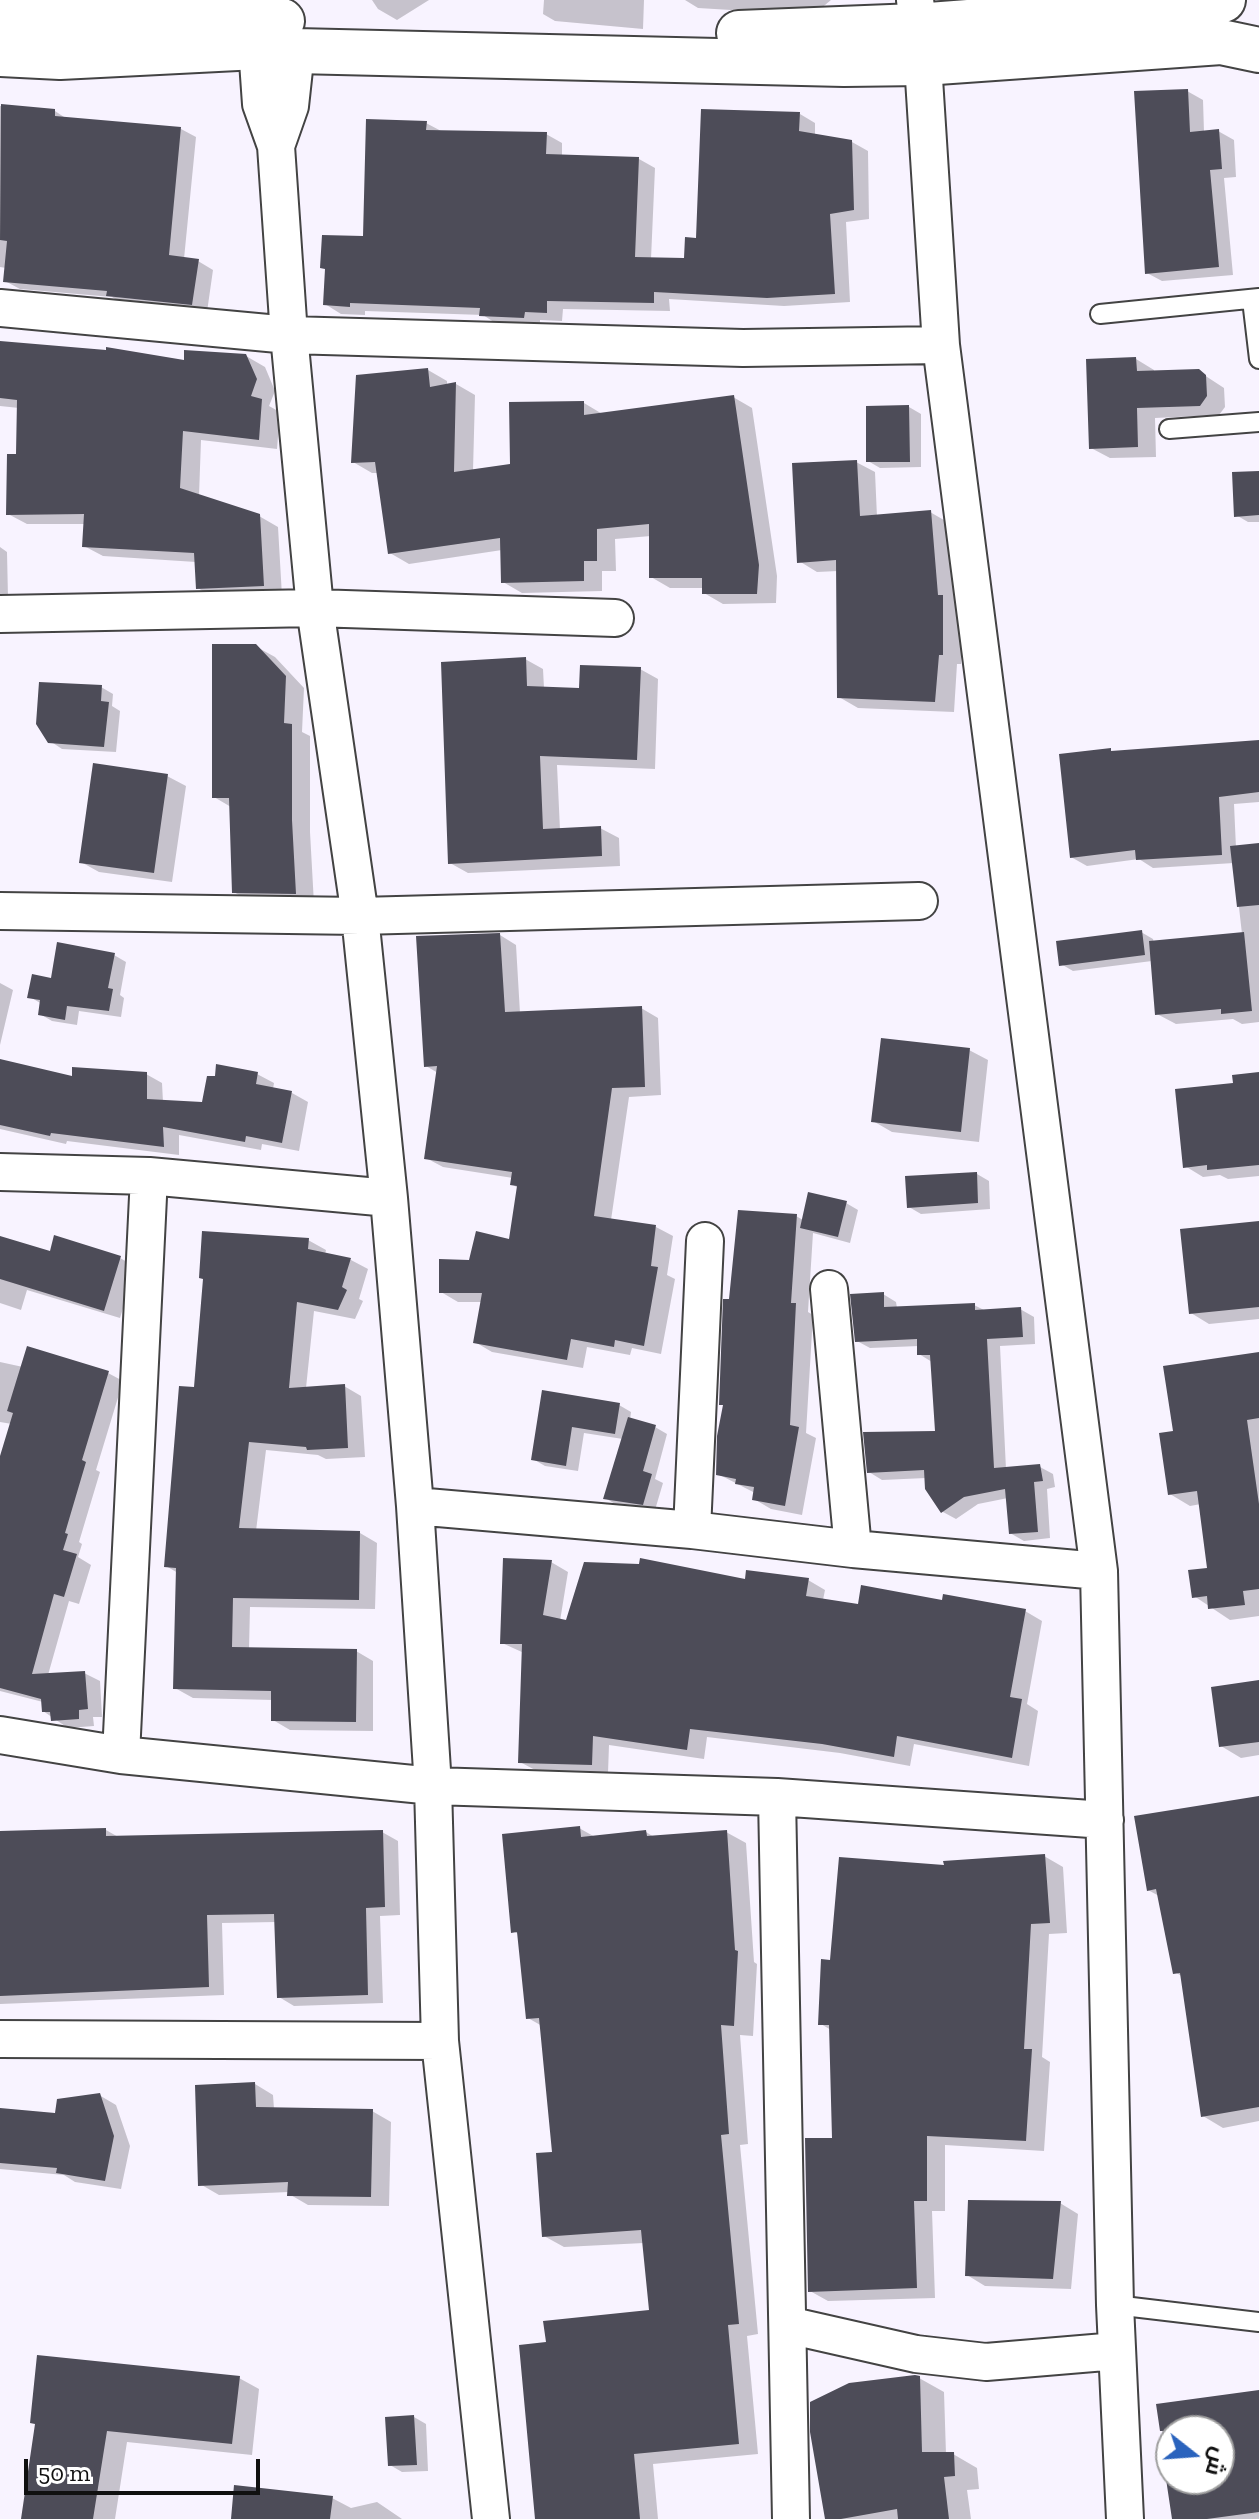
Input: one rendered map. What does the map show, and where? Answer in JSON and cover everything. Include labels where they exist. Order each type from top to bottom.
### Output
[{"type":"street","points":[[0,14],[768,34],[1229,24]]},
{"type":"street","points":[[0,54],[60,57],[276,23]]},
{"type":"street","points":[[276,23],[261,104],[276,146],[289,335],[315,608],[360,916],[389,1198],[415,1506],[433,1786],[440,2041],[491,2519]]},
{"type":"street","points":[[918,30],[941,345],[1099,1571],[1115,2305],[1125,2519]]},
{"type":"street","points":[[0,308],[289,335],[743,348],[941,345]]},
{"type":"street","points":[[0,614],[315,608],[615,618]]},
{"type":"street","points":[[0,911],[360,916],[919,901]]},
{"type":"street","points":[[0,1172],[149,1176],[389,1198]]},
{"type":"street","points":[[121,1755],[149,1176]]},
{"type":"street","points":[[692,1530],[705,1241]]},
{"type":"street","points":[[829,1289],[853,1549]]},
{"type":"street","points":[[415,1506],[1099,1571]]},
{"type":"street","points":[[0,1735],[121,1755],[433,1786],[777,1797],[1105,1820]]},
{"type":"street","points":[[777,1797],[791,2519]]},
{"type":"street","points":[[0,2039],[440,2041]]},
{"type":"street","points":[[788,2325],[916,2354],[986,2362],[1117,2351]]},
{"type":"lane","points":[[1100,314],[1255,299],[1259,359]]},
{"type":"lane","points":[[1169,429],[1259,422]]},
{"type":"lane","points":[[1115,2305],[1259,2322]]},
{"type":"building","points":[[1188,89],[1190,132],[1219,129],[1222,169],[1210,170],[1219,267],[1145,274],[1134,91]]},
{"type":"building","points":[[1,104],[55,109],[55,116],[181,127],[169,255],[199,259],[192,305],[106,296],[107,291],[3,282],[7,241],[0,240]]},
{"type":"building","points":[[701,109],[800,112],[799,131],[852,140],[854,210],[830,214],[835,294],[767,298],[654,292],[654,303],[547,301],[547,313],[525,312],[524,318],[479,316],[480,308],[350,303],[350,307],[323,305],[325,269],[320,268],[322,235],[363,236],[366,119],[427,121],[426,130],[547,132],[546,154],[639,157],[635,257],[684,258],[685,237],[696,238]]},
{"type":"building","points":[[0,341],[106,350],[106,347],[184,360],[184,350],[246,354],[257,379],[251,396],[262,399],[259,440],[183,431],[180,488],[260,514],[264,586],[196,589],[194,553],[82,547],[84,514],[6,515],[7,454],[16,454],[17,400],[0,398]]},
{"type":"building","points":[[1136,357],[1137,371],[1199,369],[1206,375],[1207,396],[1200,406],[1137,408],[1138,447],[1089,449],[1086,359]]},
{"type":"building","points":[[428,368],[430,387],[456,382],[454,472],[510,464],[509,402],[584,401],[584,415],[734,395],[759,565],[757,594],[702,594],[702,578],[649,578],[649,524],[597,529],[597,561],[584,561],[584,581],[501,583],[500,538],[388,554],[375,462],[351,463],[356,375]]},
{"type":"building","points":[[909,405],[910,462],[866,462],[866,406]]},
{"type":"building","points":[[857,460],[860,516],[931,510],[938,595],[943,595],[943,655],[939,655],[935,702],[837,698],[836,560],[797,563],[792,463]]},
{"type":"building","points":[[1259,471],[1259,515],[1234,517],[1232,472]]},
{"type":"building","points":[[212,644],[256,644],[286,676],[284,723],[292,724],[296,894],[232,893],[229,798],[212,798]]},
{"type":"building","points":[[526,657],[527,686],[579,688],[580,665],[641,667],[637,760],[540,756],[543,829],[601,826],[602,856],[448,864],[441,662]]},
{"type":"building","points":[[39,682],[102,685],[101,701],[109,702],[104,747],[48,743],[36,724]]},
{"type":"building","points":[[1259,740],[1259,792],[1219,797],[1222,855],[1136,860],[1135,850],[1070,858],[1059,754]]},
{"type":"building","points":[[93,763],[168,774],[154,873],[79,863]]},
{"type":"building","points":[[1259,843],[1259,905],[1237,907],[1230,846]]},
{"type":"building","points":[[1142,930],[1145,955],[1059,966],[1056,941]]},
{"type":"building","points":[[1244,932],[1252,1011],[1221,1014],[1221,1009],[1155,1015],[1149,941]]},
{"type":"building","points":[[500,933],[505,1012],[642,1006],[645,1087],[612,1088],[594,1216],[656,1225],[651,1266],[658,1267],[644,1346],[615,1340],[614,1347],[571,1339],[567,1360],[473,1343],[482,1293],[439,1293],[439,1259],[469,1260],[476,1231],[509,1239],[517,1186],[510,1185],[512,1172],[424,1159],[437,1066],[424,1067],[416,936]]},
{"type":"building","points":[[57,942],[115,953],[108,988],[113,989],[109,1011],[67,1006],[65,1020],[38,1015],[40,1000],[27,998],[32,974],[51,978]]},
{"type":"building","points":[[881,1038],[970,1048],[961,1132],[871,1122]]},
{"type":"building","points":[[0,1059],[72,1076],[72,1067],[147,1072],[147,1099],[202,1102],[207,1076],[215,1076],[216,1064],[258,1072],[256,1084],[292,1091],[282,1143],[246,1136],[245,1142],[163,1127],[164,1147],[51,1133],[50,1136],[0,1125]]},
{"type":"building","points":[[1259,1072],[1259,1165],[1207,1170],[1207,1165],[1183,1168],[1175,1089],[1233,1083],[1232,1075]]},
{"type":"building","points":[[977,1172],[978,1203],[907,1208],[905,1176]]},
{"type":"building","points":[[808,1192],[847,1201],[838,1237],[800,1228]]},
{"type":"building","points":[[738,1210],[797,1214],[791,1303],[796,1303],[790,1425],[799,1427],[785,1506],[752,1500],[754,1487],[735,1484],[736,1479],[716,1475],[717,1436],[723,1405],[719,1405],[723,1299],[729,1299]]},
{"type":"building","points":[[1259,1221],[1259,1307],[1189,1314],[1180,1229]]},
{"type":"building","points":[[202,1231],[309,1238],[308,1249],[351,1258],[342,1287],[347,1290],[338,1310],[297,1302],[289,1388],[345,1384],[348,1448],[307,1450],[306,1447],[249,1442],[239,1528],[360,1531],[359,1600],[233,1598],[232,1647],[357,1649],[356,1722],[271,1721],[271,1691],[173,1689],[176,1568],[164,1567],[179,1386],[194,1387],[203,1279],[199,1278]]},
{"type":"building","points":[[54,1235],[121,1256],[104,1311],[0,1279],[0,1236],[50,1251]]},
{"type":"building","points":[[884,1292],[884,1307],[975,1303],[975,1310],[1021,1307],[1023,1337],[987,1339],[994,1468],[1040,1464],[1043,1481],[1034,1482],[1038,1532],[1009,1534],[1005,1489],[964,1497],[941,1513],[925,1489],[924,1470],[867,1473],[863,1432],[935,1431],[930,1355],[917,1355],[917,1339],[855,1342],[850,1294]]},
{"type":"building","points":[[27,1346],[109,1371],[82,1460],[86,1462],[65,1533],[68,1534],[63,1550],[77,1554],[64,1597],[54,1594],[32,1674],[85,1671],[88,1709],[79,1710],[79,1719],[51,1721],[50,1712],[42,1712],[41,1699],[0,1688],[0,1456],[13,1413],[7,1411]]},
{"type":"building","points":[[1259,1352],[1259,1418],[1247,1420],[1259,1504],[1259,1589],[1243,1591],[1245,1605],[1208,1609],[1207,1596],[1192,1598],[1188,1570],[1207,1568],[1197,1491],[1168,1495],[1159,1433],[1173,1431],[1163,1366]]},
{"type":"building","points":[[542,1390],[620,1403],[615,1434],[572,1427],[566,1466],[531,1460]]},
{"type":"building","points":[[628,1417],[656,1425],[643,1471],[652,1474],[643,1505],[603,1499]]},
{"type":"building","points":[[503,1558],[552,1560],[543,1615],[566,1620],[584,1562],[639,1564],[640,1558],[745,1579],[746,1570],[809,1578],[806,1596],[858,1604],[861,1585],[942,1600],[943,1594],[1026,1609],[1010,1697],[1022,1699],[1012,1758],[897,1736],[894,1757],[822,1744],[690,1729],[687,1750],[593,1736],[592,1765],[518,1763],[522,1644],[500,1644]]},
{"type":"building","points":[[1259,1680],[1259,1742],[1219,1747],[1211,1687]]},
{"type":"building","points":[[1259,1796],[1259,2107],[1201,2117],[1180,1973],[1173,1974],[1156,1889],[1147,1891],[1134,1816]]},
{"type":"building","points":[[580,1826],[581,1837],[646,1830],[647,1836],[727,1830],[735,1950],[738,1951],[734,2026],[721,2025],[729,2134],[721,2135],[739,2324],[728,2325],[739,2444],[634,2454],[640,2519],[535,2519],[519,2345],[546,2342],[543,2321],[649,2310],[641,2230],[542,2237],[536,2153],[552,2152],[539,2018],[526,2019],[517,1932],[511,1933],[502,1834]]},
{"type":"building","points":[[106,1828],[106,1836],[383,1830],[385,1907],[366,1908],[368,1995],[277,1998],[274,1914],[207,1915],[209,1987],[0,1996],[0,1831]]},
{"type":"building","points":[[1045,1854],[1050,1923],[1031,1924],[1024,2049],[1032,2049],[1026,2141],[927,2136],[927,2201],[914,2201],[917,2288],[808,2292],[805,2138],[832,2138],[829,2025],[818,2025],[821,1959],[830,1960],[839,1857],[944,1865],[943,1861]]},
{"type":"building","points":[[255,2082],[256,2107],[373,2109],[371,2197],[287,2196],[288,2182],[198,2186],[195,2085]]},
{"type":"building","points":[[100,2093],[114,2136],[105,2181],[56,2173],[57,2168],[0,2163],[0,2108],[55,2113],[57,2099]]},
{"type":"building","points":[[968,2200],[1061,2201],[1053,2279],[965,2276]]},
{"type":"building","points":[[37,2355],[240,2376],[232,2444],[107,2431],[93,2519],[21,2519],[35,2424],[30,2423]]},
{"type":"building","points":[[920,2376],[922,2452],[954,2452],[955,2476],[944,2477],[949,2519],[898,2519],[897,2509],[825,2519],[810,2432],[810,2402],[849,2383]]},
{"type":"building","points":[[1259,2390],[1259,2512],[1207,2519],[1172,2519],[1168,2495],[1235,2495],[1235,2415],[1158,2415],[1156,2404]]},
{"type":"building","points":[[414,2415],[417,2465],[388,2466],[385,2417]]},
{"type":"building","points":[[234,2485],[333,2496],[330,2519],[231,2519]]}]
